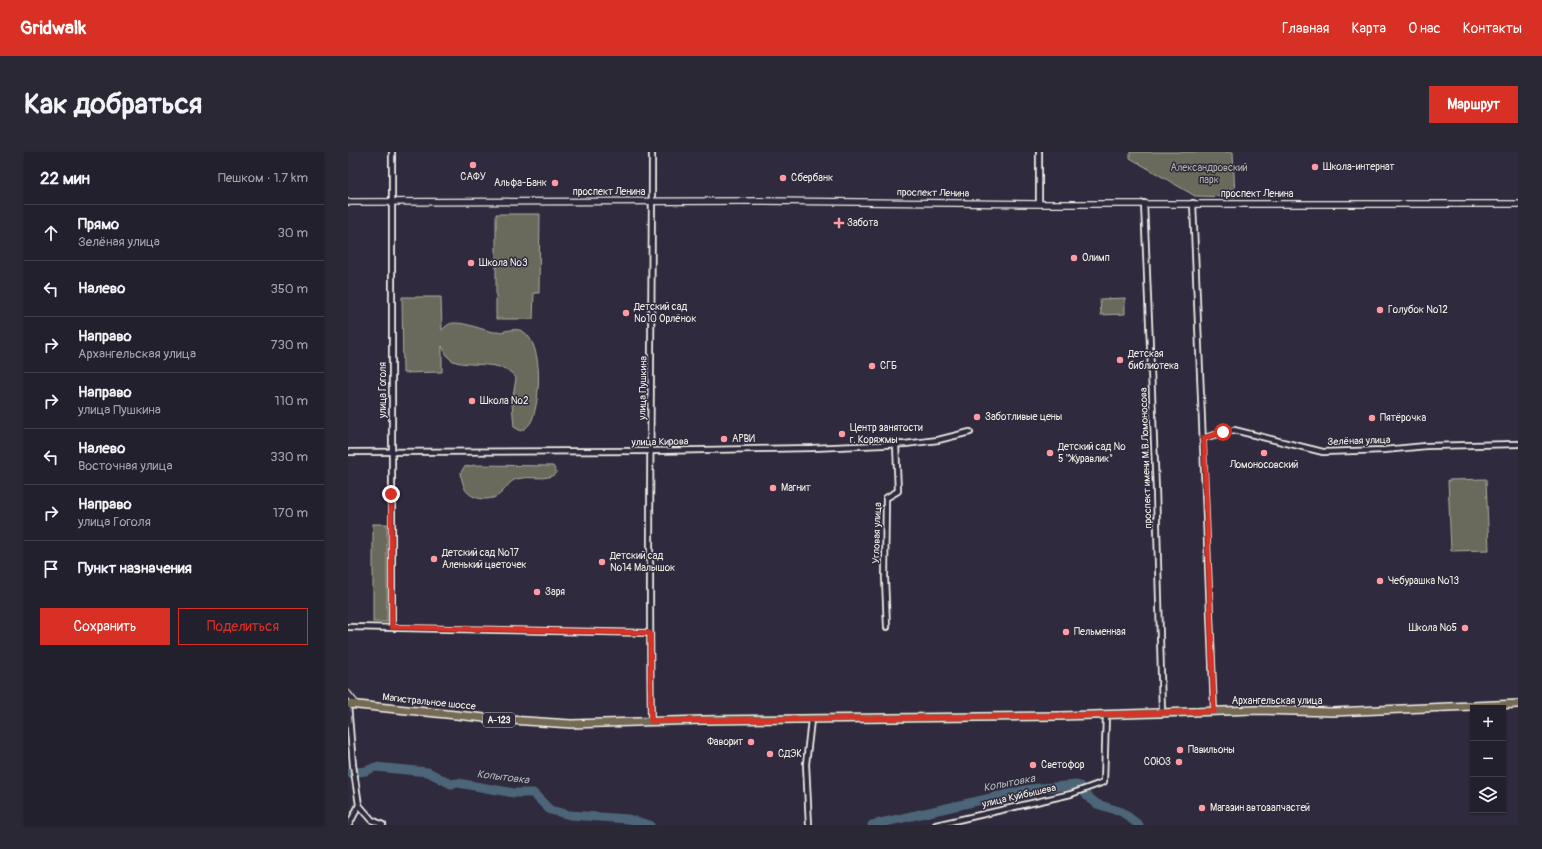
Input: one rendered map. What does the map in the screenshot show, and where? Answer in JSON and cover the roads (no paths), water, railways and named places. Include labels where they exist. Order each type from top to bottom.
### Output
[{"type":"main road","name":"Магистральное шоссе","points":[[348,704],[543,723],[585,724],[651,721]]},
{"type":"main road","name":"Архангельская улица","points":[[651,721],[1106,715],[1214,711],[1333,712],[1518,704]]},
{"type":"street","name":"улица Гоголя","points":[[392,152],[392,627]]},
{"type":"street","name":"улица Пушкина","points":[[651,721],[652,152]]},
{"type":"street","points":[[1039,152],[1039,204]]},
{"type":"street","name":"проспект Ленина","points":[[348,202],[653,201],[1039,204],[1518,204]]},
{"type":"street","name":"проспект имени М.В.Ломоносова","points":[[1144,203],[1156,489],[1162,712]]},
{"type":"street","points":[[1193,203],[1204,438],[1214,711]]},
{"type":"street","name":"Зелёная улица","points":[[1204,438],[1234,430],[1323,452],[1384,450],[1426,446],[1518,444]]},
{"type":"street","name":"улица Кирова","points":[[348,452],[651,451],[896,445],[938,440],[970,432]]},
{"type":"street","name":"Угловая улица","points":[[887,628],[885,578],[886,498],[898,491],[896,445]]},
{"type":"street","points":[[348,626],[650,633]]},
{"type":"street","points":[[348,694],[356,704]]},
{"type":"street","points":[[348,704],[353,765],[359,805],[372,820],[383,825]]},
{"type":"street","name":"улица Куйбышева","points":[[936,825],[1071,794],[1104,782],[1106,715]]},
{"type":"street","points":[[809,825],[806,764],[811,720]]},
{"type":"street","points":[[349,825],[359,805]]},
{"type":"waterway","name":"Копытовка","points":[[348,773],[366,771],[375,767],[428,772],[451,784],[458,783],[514,793],[533,793],[550,810],[570,815],[628,819],[650,825]]},
{"type":"waterway","name":"Копытовка","points":[[872,825],[1030,789],[1076,785],[1080,786],[1087,796],[1097,804],[1122,812],[1139,825]]},
{"type":"place","name":"САФУ","points":[[473,165]]},
{"type":"place","name":"Школа-интернат","points":[[1315,167]]},
{"type":"place","name":"Сбербанк","points":[[783,178]]},
{"type":"place","name":"Альфа-Банк","points":[[555,183]]},
{"type":"place","name":"Забота","points":[[839,223]]},
{"type":"place","name":"Олимп","points":[[1074,258]]},
{"type":"place","name":"Школа №3","points":[[471,263]]},
{"type":"place","name":"Голубок №12","points":[[1380,310]]},
{"type":"place","name":"Детский сад №10 Орлёнок","points":[[626,313]]},
{"type":"place","name":"Детская библиотека","points":[[1120,360]]},
{"type":"place","name":"СГБ","points":[[872,366]]},
{"type":"place","name":"Школа №2","points":[[472,401]]},
{"type":"place","name":"Заботливые цены","points":[[977,417]]},
{"type":"place","name":"Пятёрочка","points":[[1372,418]]},
{"type":"place","name":"Центр занятости г. Коряжмы","points":[[842,434]]},
{"type":"place","name":"АРВИ","points":[[724,439]]},
{"type":"place","name":"Детский сад № 5 \"Журавлик\"","points":[[1050,453]]},
{"type":"place","name":"Ломоносовский","points":[[1264,453]]},
{"type":"place","name":"Магнит","points":[[773,488]]},
{"type":"place","name":"Детский сад №17 Аленький цветочек","points":[[434,559]]},
{"type":"place","name":"Детский сад №14 Малышок","points":[[602,562]]},
{"type":"place","name":"Чебурашка №13","points":[[1380,581]]},
{"type":"place","name":"Заря","points":[[537,592]]},
{"type":"place","name":"Школа №5","points":[[1465,628]]},
{"type":"place","name":"Пельменная","points":[[1066,632]]},
{"type":"place","name":"Фаворит","points":[[751,742]]},
{"type":"place","name":"Павильоны","points":[[1180,750]]},
{"type":"place","name":"СДЭК","points":[[770,754]]},
{"type":"place","name":"СОЮЗ","points":[[1179,762]]},
{"type":"place","name":"Светофор","points":[[1033,765]]},
{"type":"place","name":"Магазин автозапчастей","points":[[1202,808]]},
{"type":"park label","name":"Александровский парк","points":[[1209,174]]}]
